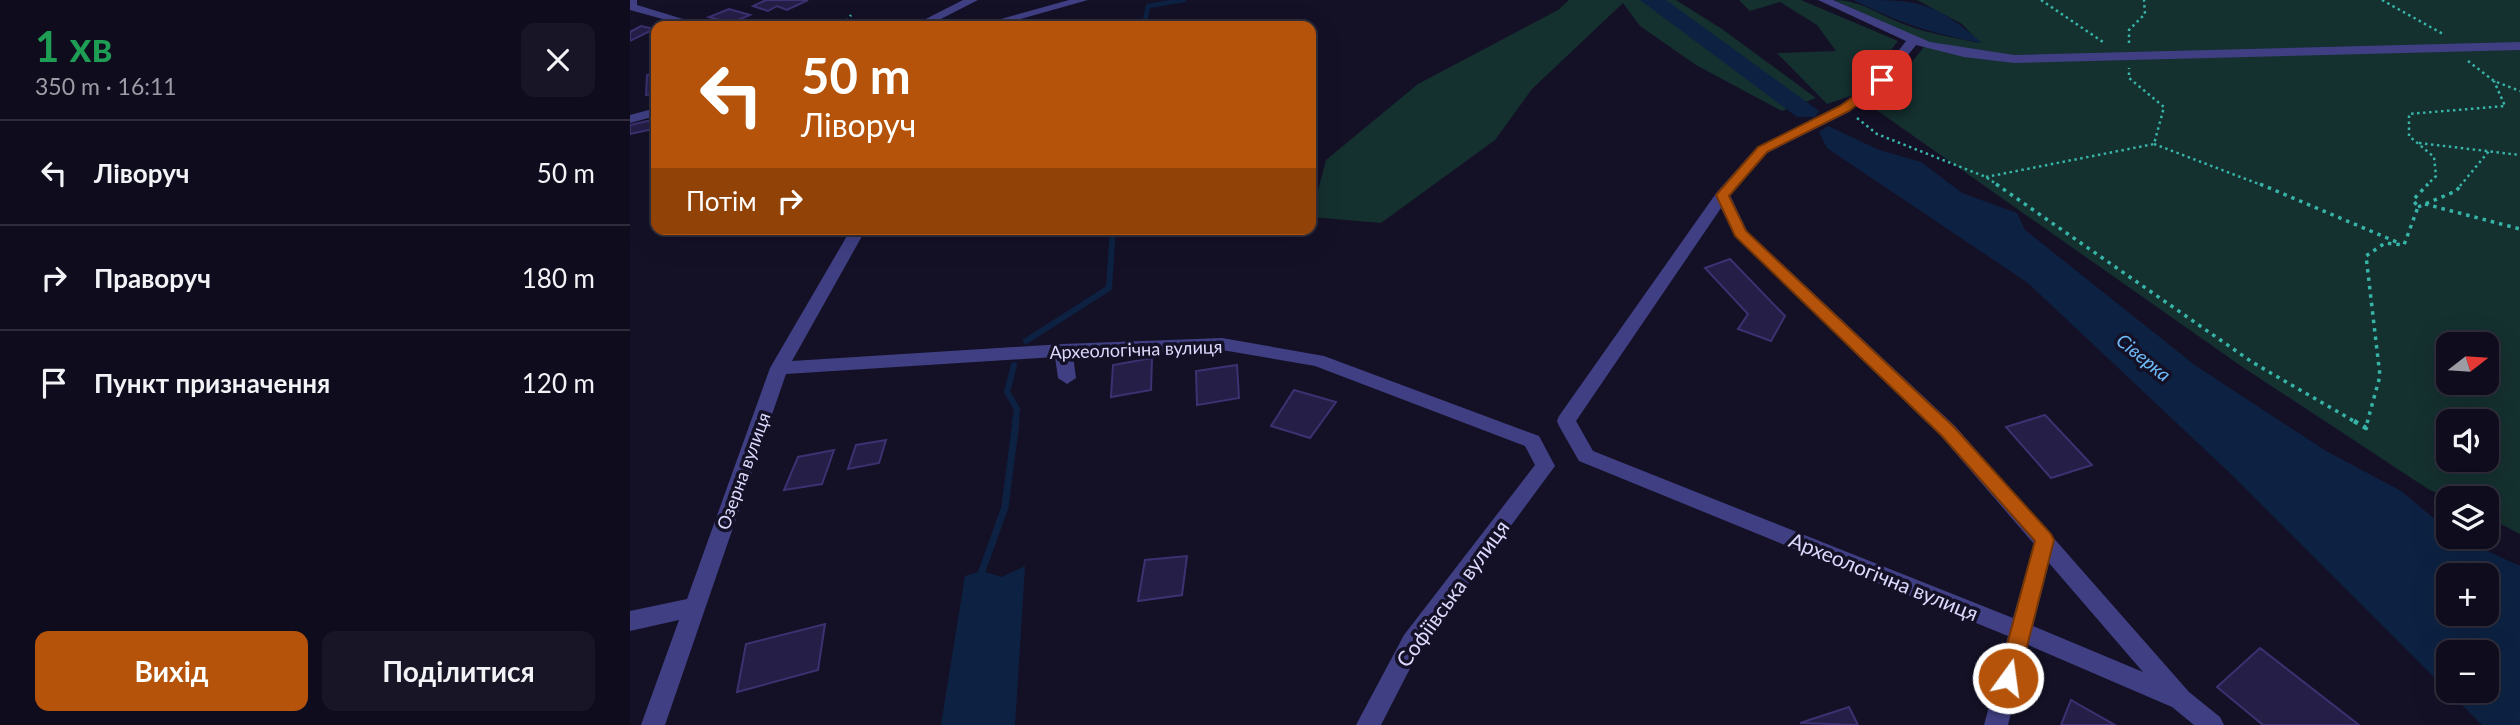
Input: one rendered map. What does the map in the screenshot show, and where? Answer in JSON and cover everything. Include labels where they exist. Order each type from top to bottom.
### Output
[{"type":"street","points":[[631,5],[650,0]]},
{"type":"street","points":[[928,21],[972,0]]},
{"type":"street","points":[[1001,21],[1082,0]]},
{"type":"street","points":[[1824,0],[1913,40],[1964,53],[2014,59],[2520,46]]},
{"type":"street","points":[[631,5],[684,21]]},
{"type":"street","points":[[1913,40],[1882,80],[1844,108],[1762,150],[1722,195],[1740,233],[1948,432],[2045,540],[2181,700],[2212,725]]},
{"type":"street","points":[[630,118],[651,112]]},
{"type":"street","name":"Археологічна вулиця","points":[[1722,195],[1566,421],[1586,456],[2020,631],[2181,700]]},
{"type":"street","name":"Озерна вулиця","points":[[653,725],[779,368],[856,235]]},
{"type":"street","name":"Археологічна вулиця","points":[[779,368],[1063,350],[1222,344],[1318,360],[1532,441],[1545,466]]},
{"type":"street","points":[[1063,350],[1067,378]]},
{"type":"street","name":"Софіївська вулиця","points":[[1368,725],[1412,642],[1545,466]]},
{"type":"street","points":[[1996,725],[2045,540]]},
{"type":"street","points":[[630,621],[695,607]]},
{"type":"path","points":[[2041,0],[2105,44]]},
{"type":"path","points":[[2144,0],[2146,14],[2129,30],[2129,78],[2164,107],[2154,144]]},
{"type":"path","points":[[2382,0],[2467,47]]},
{"type":"path","points":[[847,21],[851,15]]},
{"type":"path","points":[[2450,47],[2494,81],[2520,91]]},
{"type":"path","points":[[2418,207],[2413,201],[2435,176],[2434,157],[2409,136],[2409,114],[2505,106],[2494,81]]},
{"type":"path","points":[[1844,108],[1877,134],[1986,177],[2252,362],[2366,428],[2380,376],[2366,256],[2385,243],[2404,245]]},
{"type":"path","points":[[2417,143],[2520,155]]},
{"type":"path","points":[[1986,177],[2059,165],[2154,144],[2217,166],[2404,245]]},
{"type":"path","points":[[2404,245],[2418,207],[2456,191],[2489,151]]},
{"type":"path","points":[[2425,204],[2520,229]]},
{"type":"green space","points":[[1569,0],[1676,0],[1722,29],[1816,98],[1782,111],[1696,65],[1640,26],[1623,3],[1532,89],[1495,140],[1381,223],[1316,217],[1316,198],[1326,160],[1418,84],[1558,10]]},
{"type":"green space","points":[[1739,0],[1801,0],[1898,41],[1856,94],[1827,104],[1777,53],[1836,51],[1817,25],[1780,2],[1750,11]]},
{"type":"green space","points":[[1834,0],[1862,6],[1924,31],[1980,43],[1962,24],[1917,0],[2520,0],[2520,534],[2499,523],[2499,486],[2436,486],[2436,493],[2428,489],[2241,366],[1875,109],[1927,43]]},
{"type":"water","points":[[1853,0],[1924,5],[1950,18],[1982,43],[1916,26]]},
{"type":"water","points":[[1828,126],[1879,150],[1921,162],[1962,193],[2017,213],[2025,230],[2196,366],[2326,451],[2401,491],[2436,520],[2436,549],[2483,549],[2520,566],[2520,725],[2482,725],[2460,703],[2499,703],[2499,640],[2436,640],[2436,679],[2232,475],[2028,283],[1827,148],[1819,132]]},
{"type":"water","points":[[1025,566],[1015,725],[941,725],[965,576],[982,571],[1002,577]]},
{"type":"building","points":[[766,0],[808,0],[787,10],[777,6],[768,11],[753,6]]},
{"type":"building","points":[[729,9],[750,15],[736,21],[709,17]]},
{"type":"building","points":[[641,26],[651,28],[630,41],[630,32]]},
{"type":"building","points":[[651,74],[651,94],[646,95],[647,75]]},
{"type":"building","points":[[651,120],[651,129],[630,134],[630,125]]},
{"type":"building","points":[[1730,259],[1785,316],[1771,341],[1738,329],[1748,314],[1705,268]]},
{"type":"building","points":[[1152,358],[1151,390],[1111,397],[1113,365]]},
{"type":"building","points":[[1237,365],[1239,398],[1197,405],[1196,371]]},
{"type":"building","points":[[1294,390],[1336,402],[1310,438],[1271,426]]},
{"type":"building","points":[[2045,415],[2092,465],[2051,478],[2006,427]]},
{"type":"building","points":[[886,440],[879,463],[848,469],[856,445]]},
{"type":"building","points":[[834,450],[822,484],[784,490],[798,457]]},
{"type":"building","points":[[1187,556],[1182,595],[1138,601],[1145,560]]},
{"type":"building","points":[[825,624],[818,670],[737,692],[746,644]]},
{"type":"building","points":[[2260,648],[2359,725],[2263,725],[2217,687]]},
{"type":"building","points":[[2071,700],[2115,725],[2061,725]]},
{"type":"building","points":[[1849,707],[1858,725],[1800,723]]},
{"type":"waterway","points":[[1145,21],[1148,6],[1184,0]]},
{"type":"waterway","name":"Сіверка","points":[[1651,0],[1806,111]]},
{"type":"waterway","points":[[1026,341],[1109,288],[1113,235]]},
{"type":"waterway","points":[[1014,365],[1007,392],[1017,409],[1015,423]]},
{"type":"waterway","points":[[982,571],[1005,507],[1016,421]]},
{"type":"route","points":[[1882,80],[1844,108],[1762,150],[1722,195],[1740,233],[1948,432],[2045,540],[2008,678]]}]
